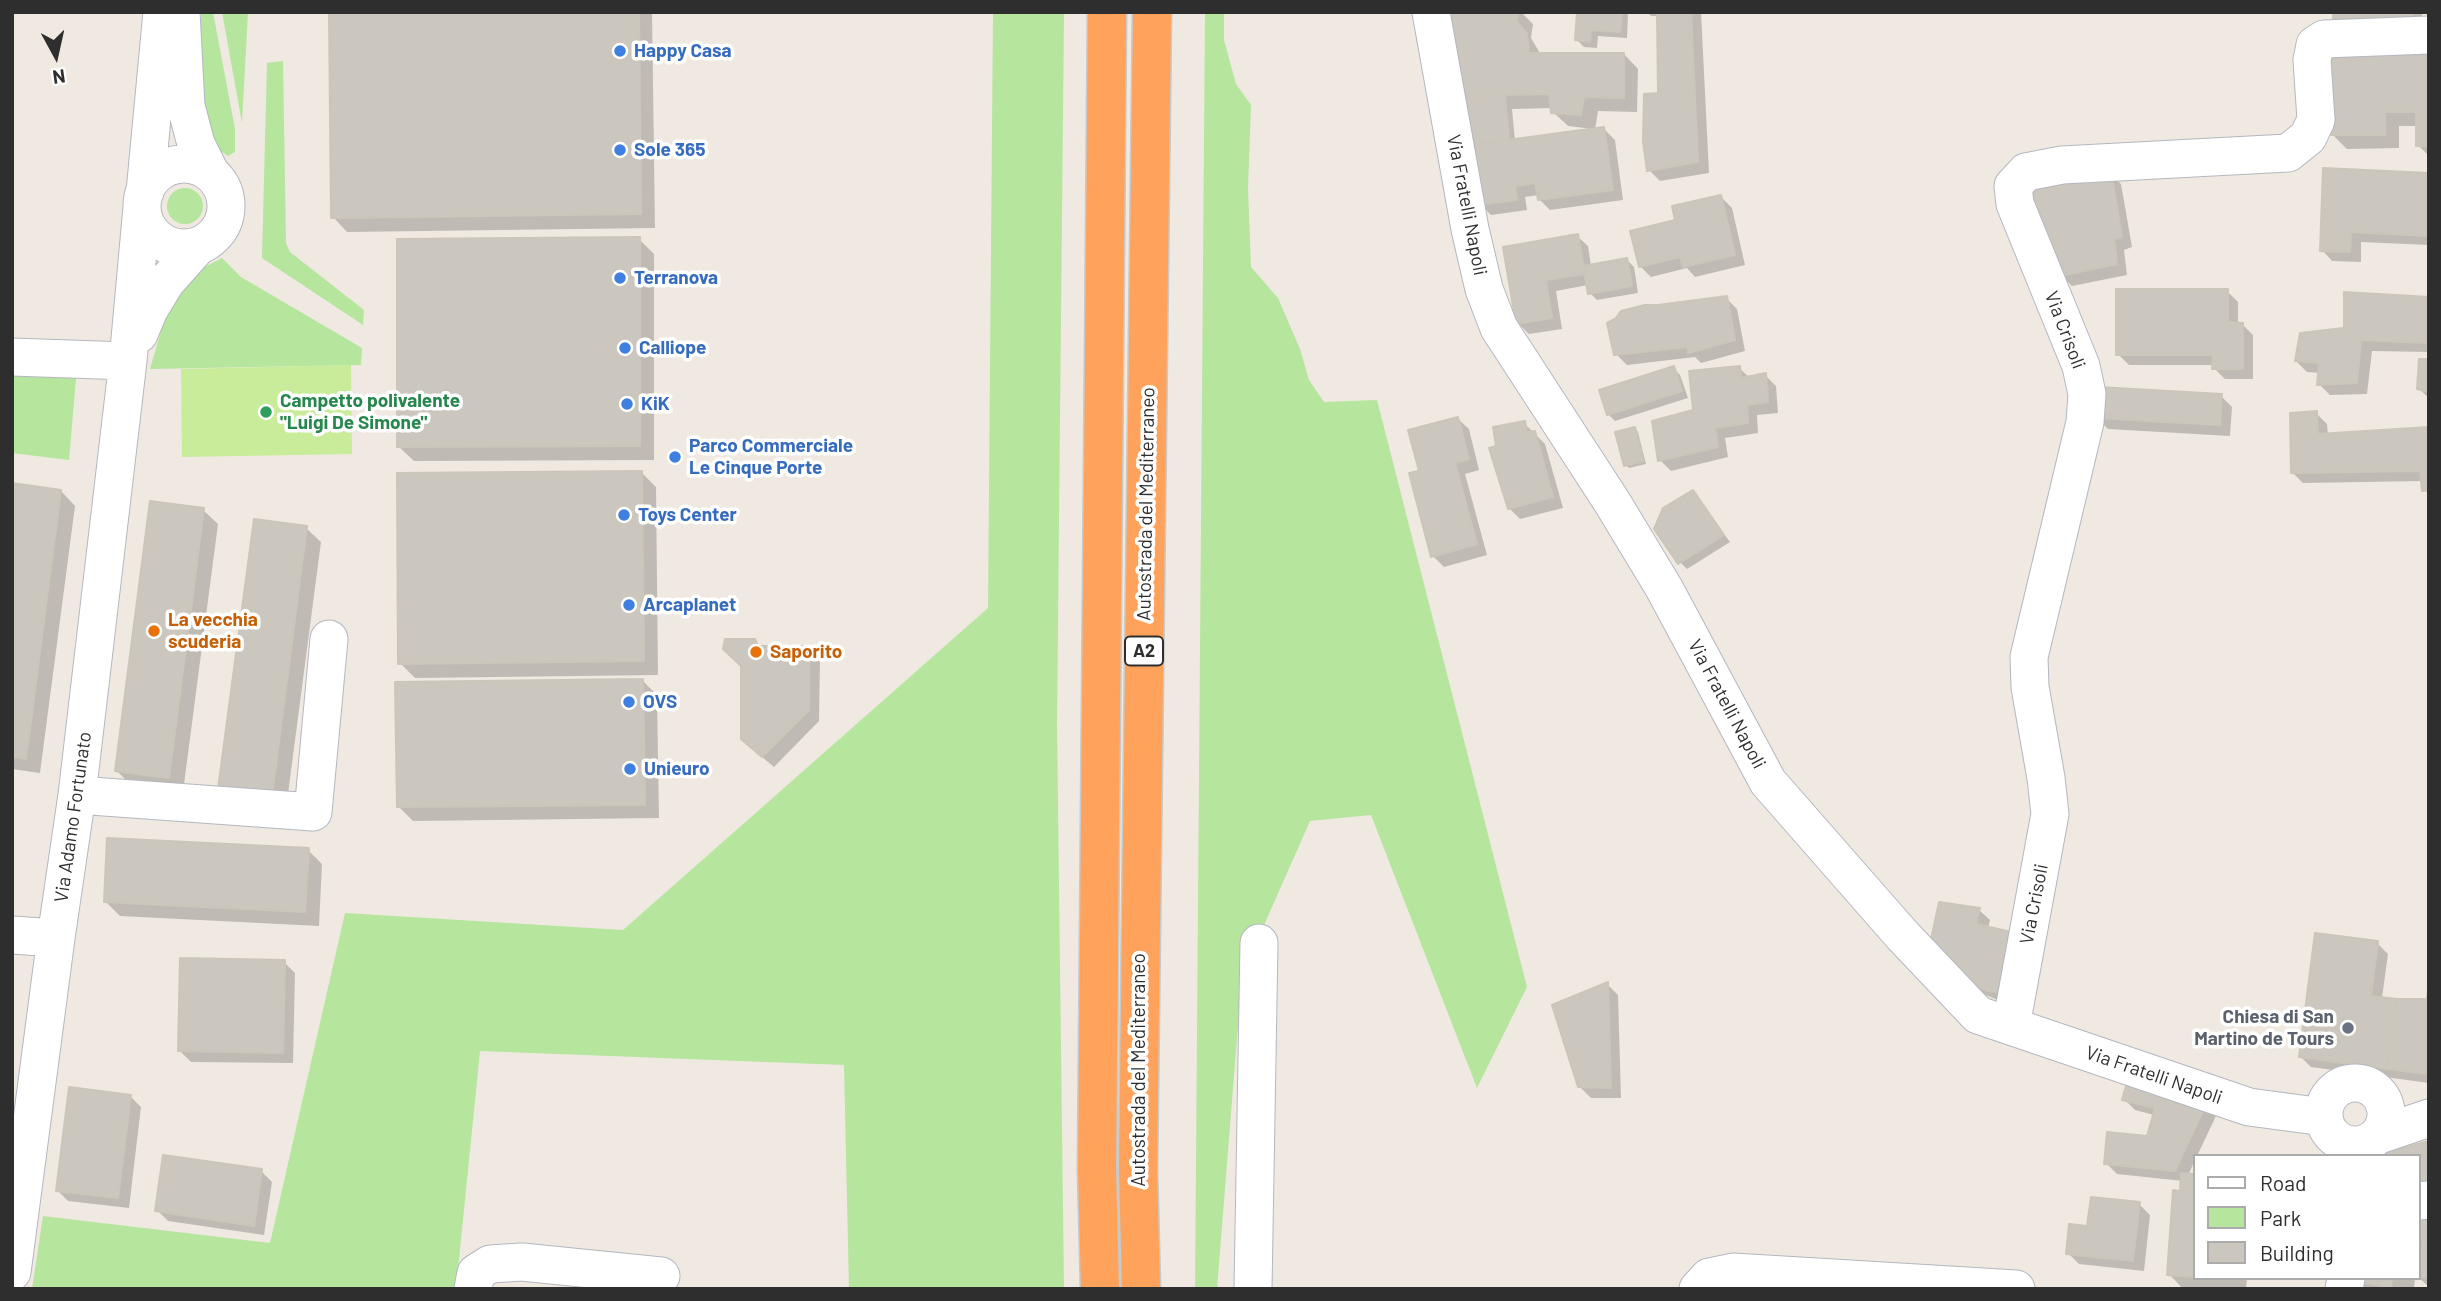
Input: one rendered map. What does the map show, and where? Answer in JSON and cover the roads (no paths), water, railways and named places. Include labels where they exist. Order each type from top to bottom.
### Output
[{"type":"highway","points":[[1091,12],[1090,69],[1105,203]]},
{"type":"highway","name":"Autostrada del Mediterraneo","points":[[1100,1289],[1097,1155],[1107,12]]},
{"type":"highway","name":"Autostrada del Mediterraneo","points":[[1141,1289],[1138,1170],[1152,12]]},
{"type":"street","name":"Via Adamo Fortunato","points":[[12,1272],[77,795],[128,362],[162,12]]},
{"type":"street","points":[[181,12],[186,106],[196,144],[210,172],[226,194],[226,218],[215,237],[197,247],[171,247],[159,241],[144,220],[143,199],[151,180],[172,165],[198,166],[210,172]]},
{"type":"street","name":"Via Fratelli Napoli","points":[[1431,12],[1470,229],[1484,289],[1499,328],[1612,502],[1664,588],[1768,782],[1903,936],[1978,1015],[2249,1107],[2324,1116]]},
{"type":"street","name":"Via Crisoli","points":[[2011,1026],[2050,814],[2030,687],[2029,657],[2085,422],[2087,394],[2081,366],[2015,204],[2013,186],[2026,172],[2062,165],[2288,153],[2308,137],[2316,120],[2312,60],[2315,45],[2324,39],[2429,35]]},
{"type":"street","name":"Via Adamo Fortunato","points":[[128,362],[149,310],[166,282],[197,247]]},
{"type":"street","points":[[12,357],[128,362]]},
{"type":"street","points":[[77,795],[313,812],[330,639]]},
{"type":"street","points":[[12,934],[56,938]]},
{"type":"street","points":[[1253,1289],[1259,943]]},
{"type":"street","points":[[2429,1101],[2383,1098],[2367,1084],[2346,1084],[2329,1096],[2324,1116],[2326,1126],[2337,1139],[2363,1145],[2429,1118]]},
{"type":"street","points":[[2363,1145],[2387,1118],[2383,1098]]},
{"type":"street","points":[[473,1289],[476,1273],[490,1264],[522,1262],[661,1276]]},
{"type":"street","points":[[1698,1289],[1709,1277],[1733,1272],[2016,1289]]},
{"type":"place","name":"Happy Casa","points":[[620,51]]},
{"type":"place","name":"Sole 365","points":[[620,150]]},
{"type":"place","name":"Terranova","points":[[620,278]]},
{"type":"place","name":"Calliope","points":[[625,348]]},
{"type":"place","name":"KiK","points":[[627,404]]},
{"type":"place","name":"Campetto polivalente \"Luigi De Simone\"","points":[[266,412]]},
{"type":"place","name":"Parco Commerciale Le Cinque Porte","points":[[675,457]]},
{"type":"place","name":"Toys Center","points":[[624,515]]},
{"type":"place","name":"Arcaplanet","points":[[629,605]]},
{"type":"place","name":"La vecchia scuderia","points":[[154,631]]},
{"type":"place","name":"Saporito","points":[[756,652]]},
{"type":"place","name":"OVS","points":[[629,702]]},
{"type":"place","name":"Unieuro","points":[[630,769]]},
{"type":"place","name":"Chiesa di San Martino de Tours","points":[[2348,1028]]}]
